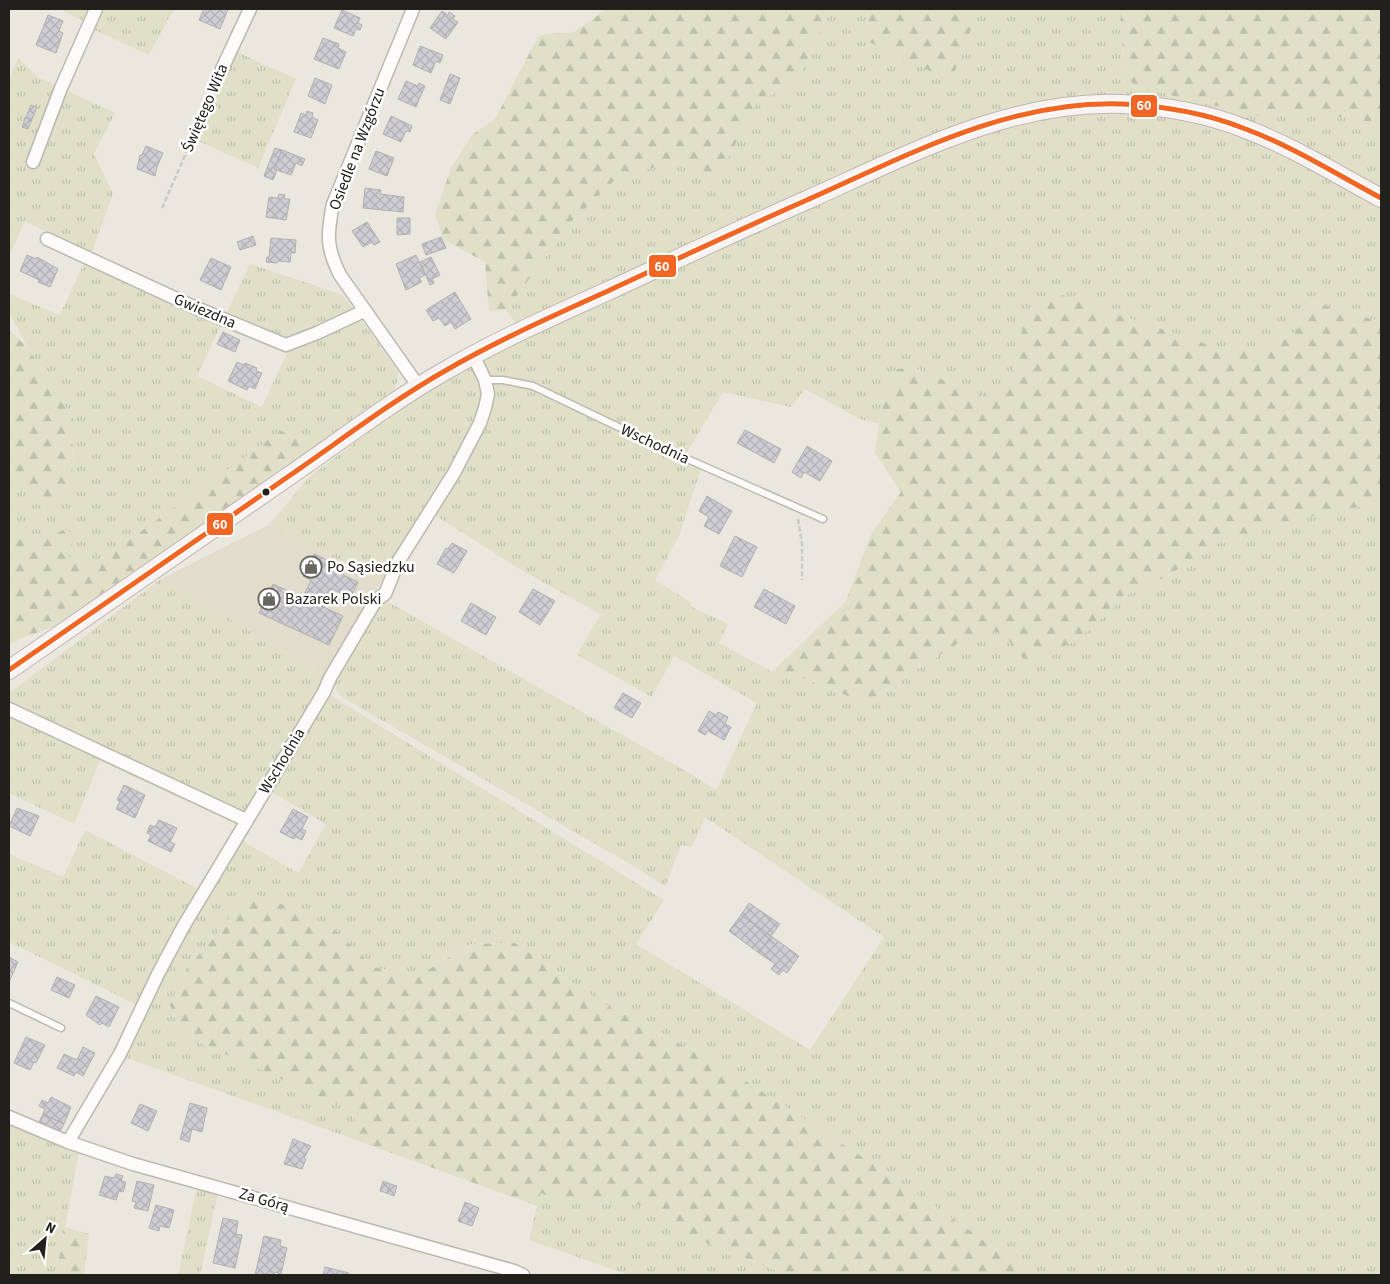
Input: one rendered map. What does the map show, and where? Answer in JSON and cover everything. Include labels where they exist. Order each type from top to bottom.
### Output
[{"type":"main road","points":[[9,670],[418,387],[473,356],[564,311],[935,143],[996,121],[1048,109],[1085,105],[1121,104],[1158,107],[1240,126],[1308,158],[1381,198]]},
{"type":"street","points":[[33,162],[96,9]]},
{"type":"street","name":"Świętego Wita","points":[[222,69],[250,9]]},
{"type":"street","name":"Osiedle na Wzgórzu","points":[[413,9],[333,204],[328,228],[328,244],[340,275],[418,387]]},
{"type":"street","name":"Gwiezdna","points":[[47,239],[194,307],[286,346],[364,311]]},
{"type":"street","name":"Wschodnia","points":[[68,1142],[120,1054],[158,974],[183,927],[324,692],[330,678],[376,600],[385,594],[398,562],[454,473],[480,423],[488,394],[473,356]]},
{"type":"street","points":[[9,709],[246,820]]},
{"type":"street","name":"Za Górą","points":[[9,1117],[68,1142],[133,1164],[407,1240],[523,1275]]},
{"type":"lane","name":"Wschodnia","points":[[484,380],[503,380],[533,386],[658,446],[823,519]]},
{"type":"lane","points":[[9,1003],[61,1028]]},
{"type":"path","name":"Świętego Wita","points":[[162,208],[222,69]]},
{"type":"path","points":[[796,508],[802,544],[802,580]]},
{"type":"shaded area","points":[[269,525],[381,582],[330,678],[161,579]]},
{"type":"green space","points":[[60,9],[92,9],[87,23]]},
{"type":"green space","points":[[100,9],[174,9],[149,55],[92,29]]},
{"type":"green space","points":[[607,9],[835,9],[828,12],[797,84],[757,101],[718,179],[684,161],[620,175],[573,220],[506,310],[489,311],[485,262],[444,240],[435,215],[451,168],[472,135],[495,119],[539,35],[574,32]]},
{"type":"green space","points":[[835,9],[856,9],[951,81],[979,9],[1120,9],[1124,74],[1259,116],[1310,112],[1381,124],[1381,322],[1310,301],[1297,331],[1254,351],[1212,346],[1016,360],[1006,390],[983,396],[914,368],[883,400],[879,424],[860,419],[805,389],[791,407],[723,392],[684,457],[702,465],[679,536],[655,580],[692,603],[690,606],[728,624],[719,643],[772,672],[803,678],[865,703],[980,629],[1076,640],[1130,593],[1169,575],[1215,544],[1285,522],[1381,502],[1381,1275],[1034,1275],[882,1170],[729,1070],[606,1005],[515,943],[470,944],[418,976],[373,967],[334,929],[297,910],[250,892],[219,932],[187,968],[170,1005],[182,1035],[359,1113],[345,1136],[121,1056],[167,964],[242,841],[298,873],[326,824],[270,791],[240,826],[100,761],[74,824],[9,793],[9,693],[161,579],[330,678],[325,692],[664,900],[636,944],[810,1050],[884,937],[705,817],[692,847],[681,845],[665,887],[642,871],[345,699],[335,688],[335,685],[336,678],[379,607],[385,603],[390,603],[716,790],[757,703],[674,656],[652,697],[577,655],[600,614],[518,568],[430,512],[427,511],[381,582],[269,525],[310,476],[473,355],[522,331],[506,310],[573,220],[620,175],[684,161],[718,179],[757,101],[797,84],[828,12]]},
{"type":"green space","points":[[856,9],[979,9],[951,81],[867,41],[869,19]]},
{"type":"green space","points":[[1120,9],[1381,9],[1381,124],[1310,112],[1259,116],[1136,87],[1124,74]]},
{"type":"green space","points":[[235,51],[296,79],[258,168],[196,140]]},
{"type":"green space","points":[[18,58],[38,77],[115,113],[94,154],[113,194],[91,254],[25,221],[9,256],[9,79]]},
{"type":"green space","points":[[85,261],[222,323],[197,376],[262,407],[287,353],[357,320],[362,321],[398,371],[394,390],[309,450],[297,436],[105,557],[85,563],[68,557],[38,541],[21,526],[9,538],[9,486],[69,493],[72,482],[73,419],[28,348],[9,312],[9,294],[60,315]]},
{"type":"green space","points":[[250,264],[343,295],[354,311],[289,340],[225,316]]},
{"type":"green space","points":[[1062,295],[1212,346],[1254,351],[1297,331],[1310,301],[1381,322],[1381,502],[1285,522],[1215,544],[1169,575],[1130,593],[1077,640],[1028,664],[1002,633],[980,629],[865,703],[803,678],[772,672],[846,601],[871,534],[901,492],[875,453],[883,400],[897,369],[914,368],[983,396],[1006,390],[1016,360],[1024,319]]},
{"type":"green space","points":[[9,330],[28,348],[73,419],[72,482],[69,493],[49,500],[9,486]]},
{"type":"green space","points":[[281,431],[297,436],[309,450],[61,624],[19,639],[9,646],[9,538],[21,526],[38,541],[66,529],[75,536],[68,557],[85,563],[105,557]]},
{"type":"green space","points":[[85,830],[202,891],[138,1006],[9,942],[9,854],[63,877]]},
{"type":"green space","points":[[250,892],[297,910],[334,929],[373,967],[418,976],[471,944],[515,943],[606,1005],[729,1070],[882,1170],[1034,1275],[788,1275],[691,1237],[666,1211],[650,1206],[552,1198],[541,1193],[537,1206],[345,1136],[358,1113],[182,1035],[170,1005],[187,968],[219,932]]},
{"type":"green space","points":[[9,1117],[80,1146],[56,1275],[9,1275]]},
{"type":"green space","points":[[197,1187],[218,1193],[200,1275],[178,1275]]},
{"type":"green space","points":[[540,1193],[552,1198],[650,1206],[666,1211],[691,1237],[788,1275],[629,1275],[529,1240]]},
{"type":"green space","points":[[65,1227],[89,1234],[84,1275],[56,1275]]},
{"type":"building","points":[[204,9],[228,9],[220,29],[199,20]]},
{"type":"building","points":[[342,10],[360,18],[358,23],[362,25],[360,30],[356,29],[353,36],[334,28]]},
{"type":"building","points":[[442,11],[448,15],[449,12],[455,16],[453,19],[458,22],[446,39],[430,28]]},
{"type":"building","points":[[48,15],[63,21],[59,31],[63,33],[56,53],[36,45]]},
{"type":"building","points":[[323,38],[339,44],[338,48],[346,52],[339,69],[314,59]]},
{"type":"building","points":[[420,46],[443,55],[440,63],[436,61],[431,73],[413,65]]},
{"type":"building","points":[[450,74],[460,78],[450,104],[440,100]]},
{"type":"building","points":[[315,78],[332,85],[325,104],[308,96]]},
{"type":"building","points":[[406,81],[418,86],[419,83],[425,86],[416,107],[398,99]]},
{"type":"building","points":[[31,105],[37,107],[28,129],[22,127]]},
{"type":"building","points":[[307,111],[313,113],[312,117],[318,120],[311,138],[294,132],[301,113],[306,115]]},
{"type":"building","points":[[391,116],[412,126],[410,132],[406,131],[401,142],[383,134]]},
{"type":"building","points":[[146,146],[163,153],[155,176],[137,169],[140,155],[142,155]]},
{"type":"building","points":[[275,148],[282,150],[274,169],[277,170],[273,180],[264,176]]},
{"type":"building","points":[[282,150],[305,159],[302,166],[296,163],[291,175],[274,169]]},
{"type":"building","points":[[376,151],[394,158],[387,176],[369,169]]},
{"type":"building","points":[[365,188],[381,190],[380,194],[404,197],[403,212],[363,208]]},
{"type":"building","points":[[279,194],[285,195],[284,199],[290,199],[286,220],[266,217],[269,197],[278,198]]},
{"type":"building","points":[[397,218],[410,218],[410,234],[397,235]]},
{"type":"building","points":[[367,222],[380,242],[374,245],[372,242],[363,247],[352,231]]},
{"type":"building","points":[[253,236],[256,245],[240,250],[237,242]]},
{"type":"building","points":[[441,237],[446,248],[426,255],[422,244]]},
{"type":"building","points":[[271,238],[296,240],[295,253],[291,253],[290,262],[266,262],[267,257],[269,257]]},
{"type":"building","points":[[27,255],[36,259],[37,257],[58,269],[50,287],[20,271]]},
{"type":"building","points":[[416,255],[425,275],[419,278],[422,282],[406,290],[396,264]]},
{"type":"building","points":[[431,257],[440,275],[432,279],[434,283],[430,285],[420,262]]},
{"type":"building","points":[[211,258],[231,267],[221,290],[200,280]]},
{"type":"building","points":[[455,292],[471,319],[455,329],[451,322],[445,326],[439,318],[433,321],[426,310]]},
{"type":"building","points":[[223,332],[240,340],[235,352],[217,344]]},
{"type":"building","points":[[237,362],[257,368],[256,371],[262,373],[255,389],[249,386],[247,390],[228,381]]},
{"type":"building","points":[[745,430],[781,449],[774,463],[737,443]]},
{"type":"building","points":[[807,446],[832,461],[820,481],[804,472],[801,478],[792,472]]},
{"type":"building","points":[[707,496],[732,511],[719,534],[704,526],[709,517],[699,511]]},
{"type":"building","points":[[735,536],[757,547],[742,577],[720,566]]},
{"type":"building","points":[[452,543],[467,551],[454,573],[437,564],[446,548],[448,549]]},
{"type":"building","points":[[314,554],[329,561],[326,567],[331,569],[333,564],[345,570],[343,575],[358,582],[349,601],[346,599],[347,596],[332,589],[324,607],[303,597],[311,580],[303,576]]},
{"type":"building","points":[[273,584],[343,616],[329,645],[259,613]]},
{"type":"building","points":[[533,589],[555,601],[540,625],[519,612]]},
{"type":"building","points":[[764,589],[795,606],[786,624],[754,607]]},
{"type":"building","points":[[471,603],[496,617],[486,635],[461,621]]},
{"type":"building","points":[[623,693],[641,703],[632,718],[614,708]]},
{"type":"building","points":[[709,711],[716,715],[718,712],[728,717],[725,724],[731,727],[724,740],[708,731],[705,735],[698,731]]},
{"type":"building","points":[[124,785],[145,795],[135,818],[116,809],[120,801],[117,800]]},
{"type":"building","points":[[17,808],[39,816],[30,836],[9,826]]},
{"type":"building","points":[[293,809],[308,817],[302,829],[306,831],[302,840],[296,837],[294,839],[280,832]]},
{"type":"building","points":[[159,820],[177,828],[170,842],[175,844],[171,852],[148,841],[151,835],[147,833],[150,825],[155,827]]},
{"type":"building","points":[[749,903],[780,924],[771,936],[741,915]]},
{"type":"building","points":[[741,915],[771,936],[759,953],[729,931]]},
{"type":"building","points":[[771,936],[799,956],[787,973],[783,970],[779,975],[771,969],[775,964],[759,953]]},
{"type":"building","points":[[9,957],[18,962],[9,982]]},
{"type":"building","points":[[57,977],[75,985],[69,998],[51,990]]},
{"type":"building","points":[[96,996],[119,1007],[109,1027],[102,1023],[100,1025],[86,1015]]},
{"type":"building","points":[[26,1037],[45,1045],[36,1063],[34,1062],[30,1070],[14,1063]]},
{"type":"building","points":[[83,1047],[95,1053],[83,1076],[76,1072],[74,1076],[57,1068],[64,1054],[77,1060]]},
{"type":"building","points":[[51,1097],[71,1107],[64,1124],[43,1114],[45,1109],[39,1106],[42,1100],[48,1103]]},
{"type":"building","points":[[190,1103],[207,1108],[202,1132],[192,1129],[189,1142],[180,1139]]},
{"type":"building","points":[[140,1104],[157,1111],[148,1131],[131,1123]]},
{"type":"building","points":[[43,1114],[64,1124],[60,1131],[39,1122]]},
{"type":"building","points":[[293,1139],[311,1146],[304,1158],[306,1159],[302,1169],[284,1164]]},
{"type":"building","points":[[116,1174],[123,1176],[121,1181],[126,1182],[123,1192],[119,1191],[116,1200],[99,1195],[105,1176],[114,1178]]},
{"type":"building","points":[[137,1181],[154,1185],[148,1211],[134,1208],[136,1202],[132,1201]]},
{"type":"building","points":[[383,1181],[390,1184],[387,1193],[380,1191]]},
{"type":"building","points":[[390,1184],[397,1186],[394,1196],[387,1193]]},
{"type":"building","points":[[465,1202],[479,1208],[472,1226],[458,1221]]},
{"type":"building","points":[[156,1205],[174,1210],[169,1228],[160,1226],[159,1231],[149,1228]]},
{"type":"building","points":[[223,1218],[238,1221],[236,1234],[242,1235],[235,1268],[213,1263]]},
{"type":"building","points":[[264,1236],[281,1240],[280,1246],[287,1248],[281,1274],[275,1272],[274,1275],[255,1275]]},
{"type":"building","points":[[325,1267],[349,1273],[348,1275],[323,1275]]},
{"type":"transit line","name":"60","points":[[9,670],[384,409],[463,361],[525,329],[733,233],[883,165],[960,134],[999,121],[1039,111],[1080,105],[1122,104],[1153,106],[1214,118],[1261,135],[1381,198]]},
{"type":"place","name":"Po Sąsiedzku","points":[[311,567]]},
{"type":"place","name":"Bazarek Polski","points":[[269,599]]}]
